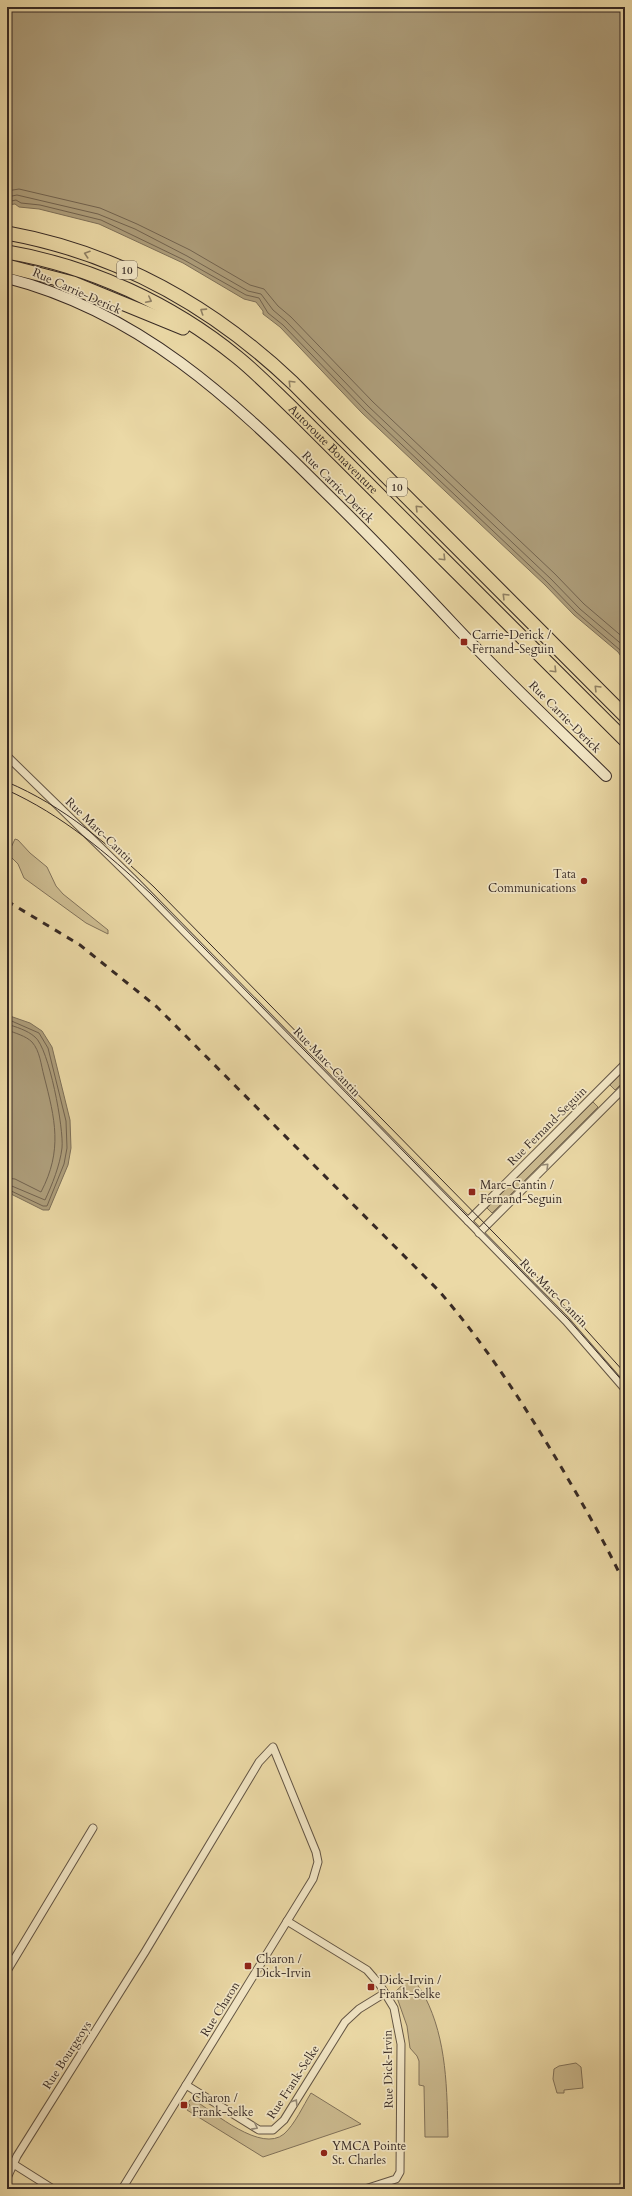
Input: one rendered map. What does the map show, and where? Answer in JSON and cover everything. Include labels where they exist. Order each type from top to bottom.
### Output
[{"type":"highway","name":"Autoroute Bonaventure","points":[[7,234],[76,250],[146,278],[190,302],[247,342],[328,419],[625,716]]},
{"type":"highway","name":"Autoroute Bonaventure","points":[[7,252],[82,272],[141,296],[205,333],[263,380],[625,740]]},
{"type":"highway","points":[[7,266],[73,283],[163,319],[218,348],[263,380]]},
{"type":"street","name":"Rue Carrie-Derick","points":[[7,278],[71,300],[114,321],[172,356],[215,387],[277,443],[436,603],[467,638],[606,776]]},
{"type":"street","name":"Rue Marc-Cantin","points":[[7,756],[132,878],[576,1331],[625,1389]]},
{"type":"street","name":"Rue Fernand-Seguin","points":[[468,1221],[625,1064]]},
{"type":"street","points":[[479,1233],[625,1087]]},
{"type":"street","name":"Rue Charon","points":[[122,2189],[313,1879],[318,1862],[312,1839],[273,1747]]},
{"type":"street","name":"Rue Bourgeoys","points":[[7,2178],[10,2162],[149,1945],[259,1762],[273,1747]]},
{"type":"street","points":[[7,1971],[93,1828]]},
{"type":"street","name":"Rue Dick-Irvin","points":[[287,1920],[361,1966],[375,1979],[385,1993],[396,2015],[401,2044],[399,2174],[394,2180],[365,2189]]},
{"type":"street","name":"Rue Frank-Selke","points":[[186,2085],[259,2130],[273,2130],[284,2120],[345,2022],[359,2009],[385,1993]]},
{"type":"street","points":[[10,2162],[53,2189]]},
{"type":"shaded area","points":[[15,839],[18,840],[30,853],[47,867],[56,886],[63,894],[108,930],[108,934],[86,923],[24,878],[18,864],[8,854]]},
{"type":"shaded area","points":[[625,1070],[625,1080],[615,1090],[610,1085]]},
{"type":"shaded area","points":[[593,1102],[598,1107],[492,1213],[487,1208]]},
{"type":"shaded area","points":[[412,1976],[424,1994],[438,2030],[442,2048],[446,2083],[448,2137],[425,2137],[424,2086],[419,2085],[419,2061],[417,2056],[410,2048],[407,2026],[395,1992]]},
{"type":"shaded area","points":[[576,2063],[581,2067],[583,2088],[564,2090],[564,2093],[557,2093],[553,2079],[554,2069],[559,2066]]},
{"type":"shaded area","points":[[311,2093],[361,2124],[263,2157],[187,2110],[190,2105],[188,2103],[190,2100],[194,2100],[238,2129],[263,2139],[274,2139],[284,2134],[288,2130]]},
{"type":"water","points":[[7,7],[625,7],[625,662],[618,652],[574,615],[545,585],[362,413],[280,327],[263,314],[263,311],[256,302],[244,299],[183,263],[99,224],[39,209],[19,207],[15,204],[7,205]]},
{"type":"water","points":[[7,1015],[30,1023],[42,1031],[52,1047],[70,1120],[71,1148],[68,1165],[49,1210],[43,1210],[7,1192]]},
{"type":"tram line","points":[[7,782],[28,792],[67,815],[103,842],[154,887],[551,1291],[625,1373]]},
{"type":"tram line","points":[[7,790],[47,811],[65,823],[118,864],[151,894],[569,1320],[625,1384]]},
{"type":"railway","points":[[7,901],[80,945],[157,1007],[439,1291],[487,1352],[530,1416],[584,1506],[625,1585]]},
{"type":"place","name":"Carrie-Derick / Fernand-Seguin","points":[[464,642]]},
{"type":"place","name":"Tata Communications","points":[[584,881]]},
{"type":"place","name":"Marc-Cantin / Fernand-Seguin","points":[[472,1192]]},
{"type":"place","name":"Charon / Dick-Irvin","points":[[248,1966]]},
{"type":"place","name":"Dick-Irvin / Frank-Selke","points":[[371,1987]]},
{"type":"place","name":"Charon / Frank-Selke","points":[[184,2105]]},
{"type":"place","name":"YMCA Pointe St. Charles","points":[[324,2153]]}]
